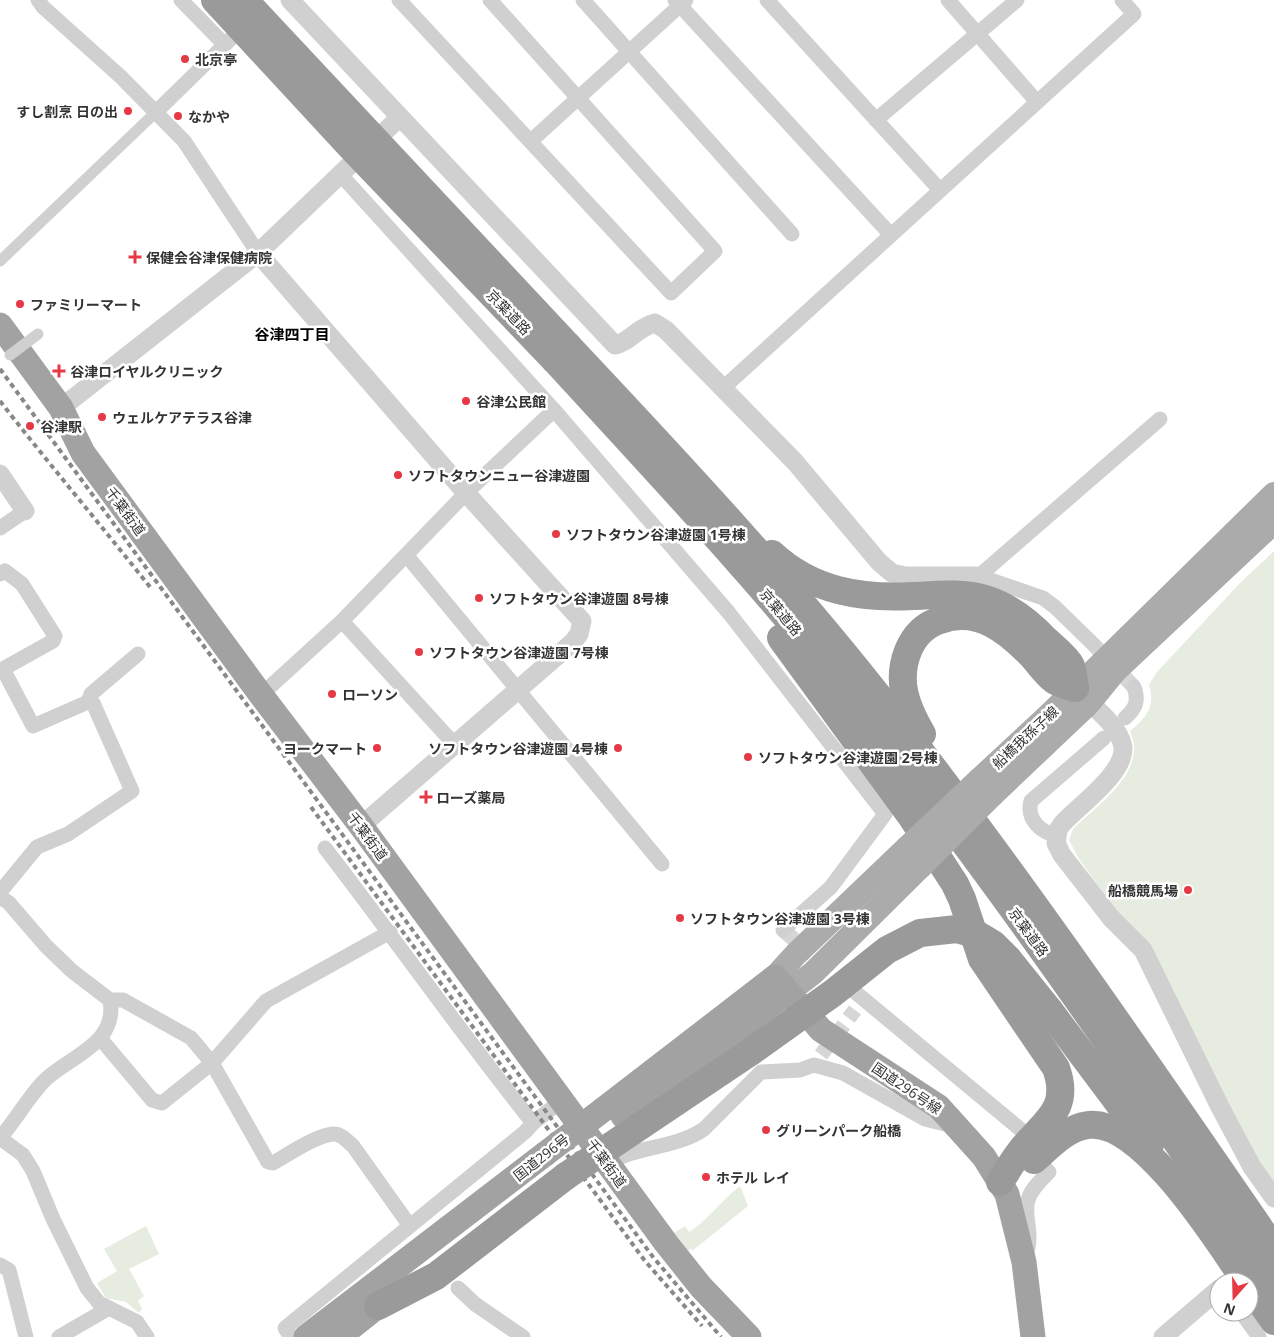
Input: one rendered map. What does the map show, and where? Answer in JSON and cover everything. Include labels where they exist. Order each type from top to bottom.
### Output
[{"type":"highway","name":"京葉道路","points":[[215,0],[642,455],[778,607],[908,768],[1096,1025],[1274,1283]]},
{"type":"highway","name":"京葉道路","points":[[244,0],[683,468],[884,705],[1036,905],[1274,1249]]},
{"type":"highway","name":"千葉街道","points":[[0,325],[60,408],[83,453],[261,695],[361,826],[561,1101],[701,1287],[749,1337]]},
{"type":"highway","points":[[642,455],[755,602],[921,831],[962,899],[982,959],[1056,1068],[1060,1080],[1061,1093],[1058,1106],[1044,1128],[1019,1152],[1000,1182]]},
{"type":"highway","points":[[683,468],[774,556],[789,569],[810,580],[855,595],[878,597],[962,595],[985,599],[1006,608],[1033,626],[1070,665],[1082,696]]},
{"type":"highway","points":[[1036,905],[913,719],[902,687],[905,658],[910,644],[932,622],[962,615],[978,617],[1004,630],[1054,680],[1082,696]]},
{"type":"highway","points":[[339,1337],[378,1306],[436,1276],[556,1165],[757,1047],[833,993],[888,950],[920,933],[957,929],[978,935],[992,944],[1008,959],[1147,1140],[1187,1200],[1239,1272]]},
{"type":"highway","name":"国道296号線","points":[[781,985],[821,1030],[939,1107],[984,1157],[1007,1194],[1024,1262],[1033,1337]]},
{"type":"highway","name":"国道296号","points":[[306,1337],[556,1165],[609,1116],[781,985]]},
{"type":"highway","points":[[1000,1182],[1030,1163],[1063,1135],[1082,1127],[1102,1126],[1116,1130],[1142,1149],[1187,1200]]},
{"type":"highway","points":[[1259,1300],[1274,1321]]},
{"type":"main road","name":"船橋我孫子線","points":[[781,985],[796,954],[913,858],[1082,696],[1274,494]]},
{"type":"main road","name":"船橋我孫子線","points":[[1082,696],[1115,670],[1274,522]]},
{"type":"street","points":[[38,0],[184,141],[258,253],[466,493],[582,621],[579,634],[573,642],[361,826]]},
{"type":"street","points":[[181,0],[224,44]]},
{"type":"street","points":[[0,261],[249,22],[261,0]]},
{"type":"street","points":[[290,0],[399,118],[615,345],[621,344],[641,328],[655,324],[666,330],[794,462],[879,562],[892,573],[905,576],[979,576],[1043,598],[1055,607],[1093,644]]},
{"type":"street","points":[[399,0],[532,140],[671,292],[716,251],[490,0]]},
{"type":"street","points":[[582,0],[630,51],[792,234]]},
{"type":"street","points":[[767,0],[940,190]]},
{"type":"street","points":[[948,0],[1037,102]]},
{"type":"street","points":[[876,120],[1016,0]]},
{"type":"street","points":[[722,389],[1134,14],[1122,0]]},
{"type":"street","points":[[532,140],[630,51],[680,2],[890,235]]},
{"type":"street","points":[[60,408],[258,253],[399,118]]},
{"type":"street","points":[[341,175],[554,410],[729,613],[885,814],[831,887],[782,930]]},
{"type":"street","points":[[10,355],[38,334]]},
{"type":"street","points":[[261,695],[342,621],[466,493],[554,410]]},
{"type":"street","points":[[979,576],[1160,419]]},
{"type":"street","points":[[0,474],[25,511],[0,528]]},
{"type":"street","points":[[407,556],[662,864]]},
{"type":"street","points":[[0,574],[5,571],[22,584],[55,636],[53,641],[3,669],[33,726],[88,702],[91,694],[138,654]]},
{"type":"street","points":[[342,621],[455,745]]},
{"type":"street","points":[[1125,718],[1137,704],[1138,697],[1134,687]]},
{"type":"street","points":[[1082,696],[1112,725],[1122,741],[1122,761],[1113,773],[1062,824],[1056,843],[1062,855],[1111,918],[1143,950],[1220,1107],[1252,1167],[1274,1198]]},
{"type":"street","points":[[0,892],[37,847],[68,834],[132,791],[92,703],[88,702]]},
{"type":"street","points":[[1057,836],[1044,832],[1035,823],[1029,812],[1031,801],[1104,738]]},
{"type":"street","points":[[325,848],[390,932],[495,1076],[533,1123]]},
{"type":"street","points":[[0,897],[9,903],[46,946],[72,971],[110,1000],[123,1000],[191,1038],[212,1063],[268,1162],[273,1163],[308,1143],[334,1134],[342,1137],[353,1146],[410,1226]]},
{"type":"street","points":[[100,1038],[152,1100],[162,1103],[212,1063],[266,1001],[390,932]]},
{"type":"street","points":[[110,1000],[112,1015],[100,1038],[92,1048],[44,1081],[0,1138],[23,1155],[33,1171],[53,1219],[87,1288],[99,1303],[137,1322],[147,1337]]},
{"type":"street","points":[[858,1001],[1020,1129]]},
{"type":"street","points":[[608,1164],[633,1152],[692,1137],[704,1129],[761,1072],[800,1070],[818,1060],[925,1119],[959,1128]]},
{"type":"street","points":[[291,1337],[285,1328],[561,1101]]},
{"type":"street","points":[[1024,1262],[1031,1242],[1027,1202],[1034,1188],[1048,1172],[1045,1168]]},
{"type":"street","points":[[0,1265],[9,1270],[26,1337]]},
{"type":"street","points":[[458,1288],[475,1304],[523,1337]]},
{"type":"street","points":[[1164,1337],[1209,1298]]},
{"type":"street","points":[[59,1337],[108,1308]]},
{"type":"street","points":[[1248,1322],[1259,1337]]},
{"type":"shaded area","name":"船橋競馬場","points":[[1274,551],[1274,1190],[1123,921],[1079,859],[1069,840],[1073,829],[1112,792],[1128,770],[1133,758],[1134,746],[1130,731],[1148,711],[1151,699],[1149,685],[1156,673],[1241,582]]},
{"type":"shaded area","points":[[740,1186],[748,1206],[692,1251],[691,1248],[688,1251],[674,1233],[685,1226],[689,1232],[709,1216]]},
{"type":"shaded area","points":[[146,1226],[159,1254],[129,1269],[144,1296],[138,1301],[142,1309],[139,1313],[126,1302],[106,1298],[97,1283],[117,1271],[104,1249]]},
{"type":"tunnel","points":[[1093,644],[1134,687]]},
{"type":"tunnel","points":[[783,930],[850,987]]},
{"type":"tunnel","points":[[821,1055],[855,1010]]},
{"type":"railway","points":[[0,369],[653,1257],[721,1337]]},
{"type":"railway","points":[[0,401],[150,587]]},
{"type":"railway","points":[[311,807],[645,1261],[702,1326]]},
{"type":"place","name":"北京亭","points":[[185,59]]},
{"type":"place","name":"すし割烹 日の出","points":[[128,111]]},
{"type":"place","name":"なかや","points":[[178,116]]},
{"type":"place","name":"保健会谷津保健病院","points":[[135,257]]},
{"type":"place","name":"ファミリーマート","points":[[20,304]]},
{"type":"place","name":"谷津ロイヤルクリニック","points":[[59,371]]},
{"type":"place","name":"谷津公民館","points":[[466,401]]},
{"type":"place","name":"ウェルケアテラス谷津","points":[[102,417]]},
{"type":"place","name":"谷津駅","points":[[30,426]]},
{"type":"place","name":"ソフトタウンニュー谷津遊園","points":[[398,475]]},
{"type":"place","name":"ソフトタウン谷津遊園 1号棟","points":[[556,534]]},
{"type":"place","name":"ソフトタウン谷津遊園 8号棟","points":[[479,598]]},
{"type":"place","name":"ソフトタウン谷津遊園 7号棟","points":[[419,652]]},
{"type":"place","name":"ローソン","points":[[332,694]]},
{"type":"place","name":"ヨークマート","points":[[377,748]]},
{"type":"place","name":"ソフトタウン谷津遊園 4号棟","points":[[618,748]]},
{"type":"place","name":"ソフトタウン谷津遊園 2号棟","points":[[748,757]]},
{"type":"place","name":"ローズ薬局","points":[[426,797]]},
{"type":"place","name":"船橋競馬場","points":[[1188,890]]},
{"type":"place","name":"ソフトタウン谷津遊園 3号棟","points":[[680,918]]},
{"type":"place","name":"グリーンパーク船橋","points":[[766,1130]]},
{"type":"place","name":"ホテル レイ","points":[[706,1177]]},
{"type":"district","name":"谷津四丁目","points":[[292,334]]}]
